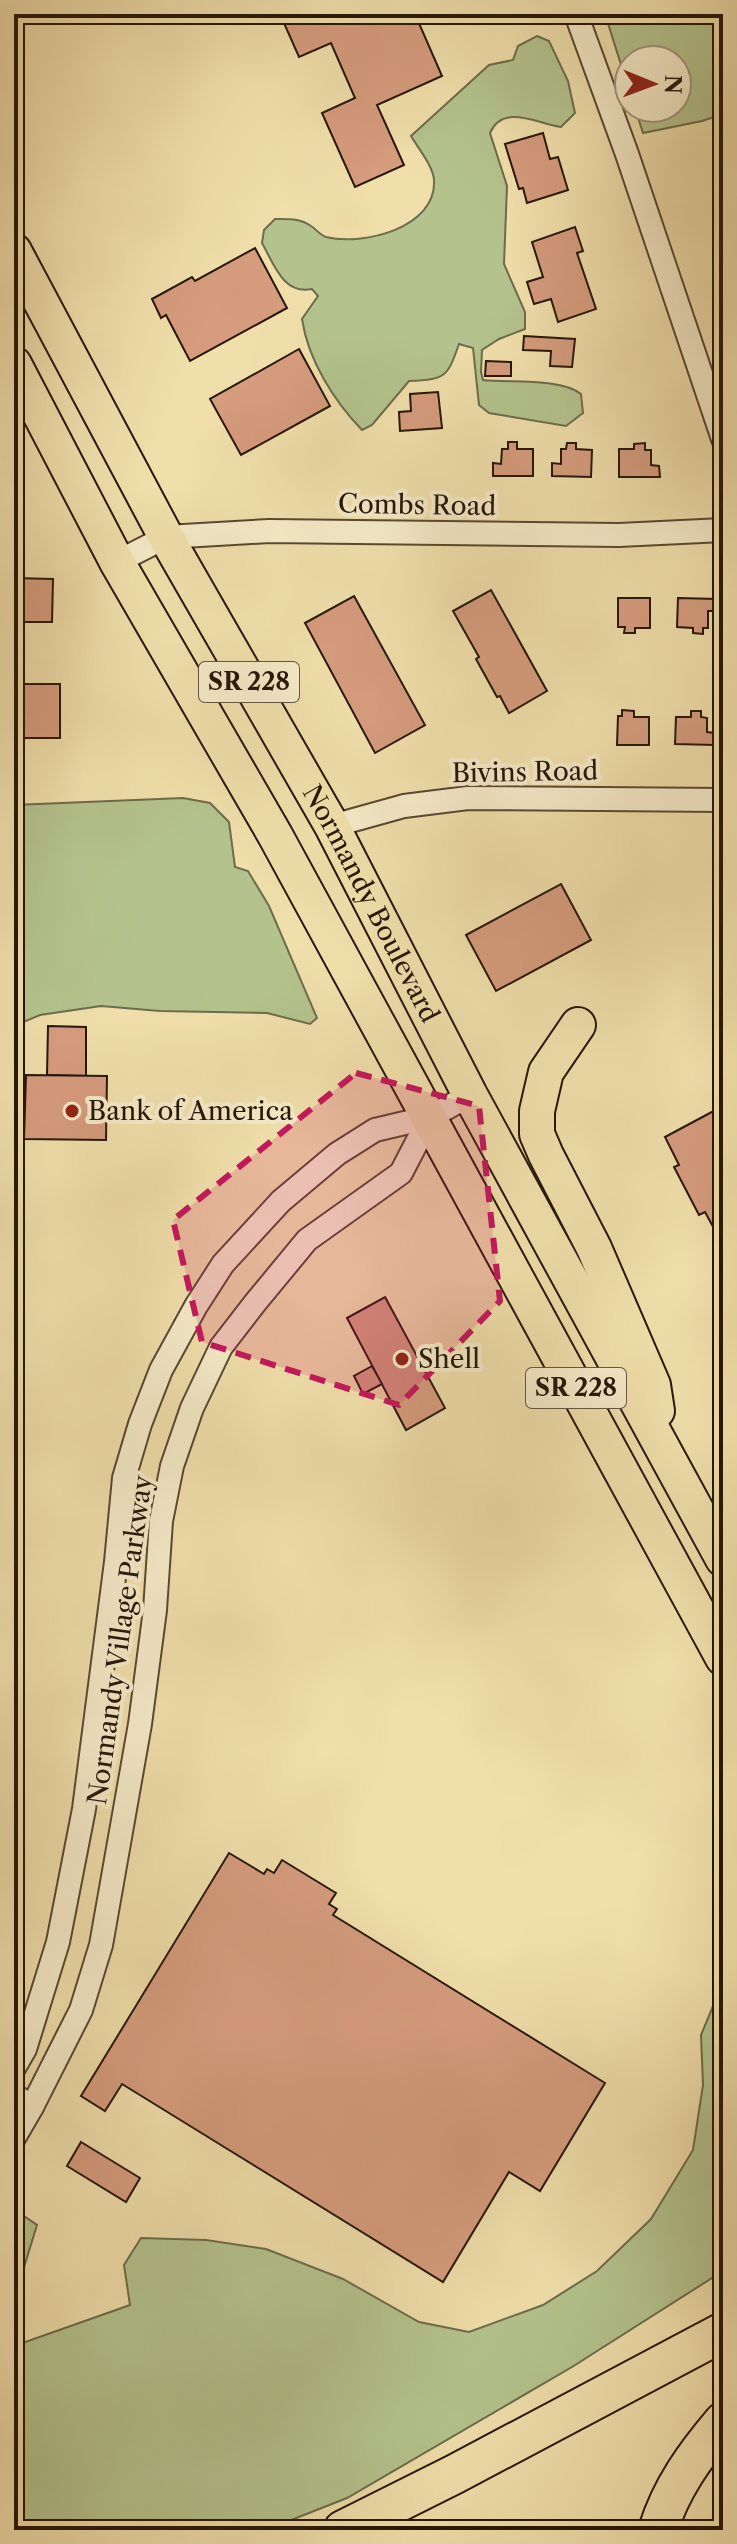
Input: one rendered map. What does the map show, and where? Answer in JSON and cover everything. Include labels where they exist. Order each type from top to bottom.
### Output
[{"type":"highway","points":[[343,2530],[723,2332]]},
{"type":"highway","points":[[658,2530],[680,2479],[723,2422]]},
{"type":"main road","name":"Normandy Boulevard","points":[[14,251],[166,537],[332,826],[470,1095],[723,1559]]},
{"type":"main road","name":"Normandy Boulevard","points":[[14,364],[117,562],[275,835],[723,1658]]},
{"type":"main road","points":[[578,1025],[546,1072],[537,1111],[537,1134],[594,1248],[653,1385],[664,1451]]},
{"type":"street","points":[[576,14],[627,154],[723,439]]},
{"type":"street","name":"Combs Road","points":[[117,562],[166,537],[269,531],[619,535],[723,530]]},
{"type":"street","name":"Bivins Road","points":[[332,826],[404,806],[468,798],[723,800]]},
{"type":"street","name":"Normandy Village Parkway","points":[[14,2068],[25,2049],[58,1942],[84,1809],[124,1478],[161,1370],[223,1264],[281,1201],[337,1154],[375,1130],[430,1117],[470,1095]]},
{"type":"street","name":"Normandy Village Parkway","points":[[14,2138],[23,2101],[81,2010],[101,1945],[140,1724],[155,1610],[161,1521],[172,1466],[192,1408],[221,1347],[255,1303],[307,1240],[401,1173],[430,1117]]},
{"type":"highlighted area","points":[[356,1073],[479,1106],[500,1301],[399,1405],[202,1342],[173,1220]]},
{"type":"green space","points":[[605,14],[723,14],[723,114],[693,123],[693,44],[614,44]]},
{"type":"green space","points":[[537,36],[549,41],[568,81],[575,113],[561,127],[522,118],[503,119],[490,133],[507,186],[504,264],[525,312],[525,329],[499,339],[482,350],[481,372],[483,380],[548,383],[572,389],[581,394],[583,413],[566,426],[489,413],[479,405],[473,348],[459,344],[448,370],[431,379],[409,381],[372,425],[362,430],[332,393],[310,350],[302,319],[318,296],[312,289],[294,287],[281,276],[262,243],[264,230],[275,219],[294,220],[307,223],[326,237],[359,239],[377,236],[411,222],[432,197],[434,180],[428,163],[411,136],[489,65],[513,60],[518,46]]},
{"type":"green space","points":[[640,124],[687,124],[643,133]]},
{"type":"green space","points":[[183,798],[210,803],[229,822],[235,867],[248,871],[269,906],[317,1018],[310,1024],[267,1013],[160,1011],[101,1006],[40,1015],[14,1026],[14,805]]},
{"type":"green space","points":[[723,1982],[723,2271],[572,2367],[347,2498],[266,2530],[14,2530],[14,2346],[130,2305],[124,2265],[141,2238],[206,2240],[266,2249],[343,2279],[419,2322],[469,2332],[543,2305],[597,2271],[651,2219],[693,2150],[703,2085],[701,2035]]},
{"type":"green space","points":[[21,2214],[37,2225],[21,2277],[14,2287],[14,2216]]},
{"type":"building","points":[[280,14],[415,14],[442,76],[377,105],[404,165],[355,187],[322,113],[355,98],[331,43],[299,57]]},
{"type":"building","points":[[543,133],[550,159],[558,157],[568,190],[527,203],[523,188],[519,189],[505,144]]},
{"type":"building","points":[[575,227],[583,251],[577,253],[596,309],[558,322],[551,299],[534,304],[527,282],[543,277],[532,242]]},
{"type":"building","points":[[255,248],[287,308],[190,361],[166,315],[161,318],[152,299],[192,277],[195,281]]},
{"type":"building","points":[[524,336],[575,339],[572,367],[550,366],[551,351],[523,350]]},
{"type":"building","points":[[299,349],[330,406],[241,455],[210,399]]},
{"type":"building","points":[[486,361],[511,362],[511,376],[485,376]]},
{"type":"building","points":[[438,392],[442,428],[400,431],[399,412],[411,411],[410,394]]},
{"type":"building","points":[[508,442],[517,442],[517,449],[533,449],[533,476],[493,476],[493,463],[501,464],[502,449],[508,449]]},
{"type":"building","points":[[567,443],[576,443],[576,449],[592,450],[591,477],[552,476],[552,463],[561,464],[561,449],[566,449]]},
{"type":"building","points":[[645,443],[645,450],[651,450],[651,465],[659,466],[660,477],[619,477],[619,449],[634,449],[634,444]]},
{"type":"building","points":[[14,578],[53,579],[52,622],[14,622]]},
{"type":"building","points":[[491,590],[547,691],[509,713],[476,659],[479,657],[453,611]]},
{"type":"building","points":[[354,596],[425,725],[375,753],[305,623]]},
{"type":"building","points":[[618,598],[650,598],[650,628],[635,628],[635,633],[624,633],[625,627],[618,627]]},
{"type":"building","points":[[678,598],[717,599],[717,611],[708,611],[708,628],[703,628],[703,634],[693,633],[693,628],[677,627]]},
{"type":"building","points":[[14,684],[60,684],[60,738],[14,738]]},
{"type":"building","points":[[622,710],[634,711],[634,717],[649,717],[649,745],[617,745],[618,716],[622,716]]},
{"type":"building","points":[[691,711],[701,711],[701,717],[707,718],[707,732],[715,733],[715,745],[675,744],[676,717],[691,717]]},
{"type":"building","points":[[561,884],[591,940],[496,991],[466,935]]},
{"type":"building","points":[[48,1026],[86,1027],[86,1076],[47,1075]]},
{"type":"building","points":[[26,1075],[107,1076],[106,1140],[24,1139]]},
{"type":"building","points":[[723,1106],[723,1230],[717,1234],[705,1212],[699,1215],[674,1167],[679,1165],[665,1137]]},
{"type":"building","points":[[385,1297],[445,1408],[406,1430],[347,1318]]},
{"type":"building","points":[[372,1366],[382,1384],[363,1394],[354,1376]]},
{"type":"building","points":[[229,1853],[264,1874],[267,1869],[274,1873],[282,1860],[336,1893],[329,1904],[337,1909],[333,1915],[605,2083],[540,2191],[509,2172],[443,2282],[122,2084],[105,2111],[81,2096]]},
{"type":"building","points":[[81,2142],[140,2178],[126,2202],[67,2166]]},
{"type":"place","name":"Bank of America","points":[[72,1111]]},
{"type":"place","name":"Shell","points":[[402,1359]]}]
